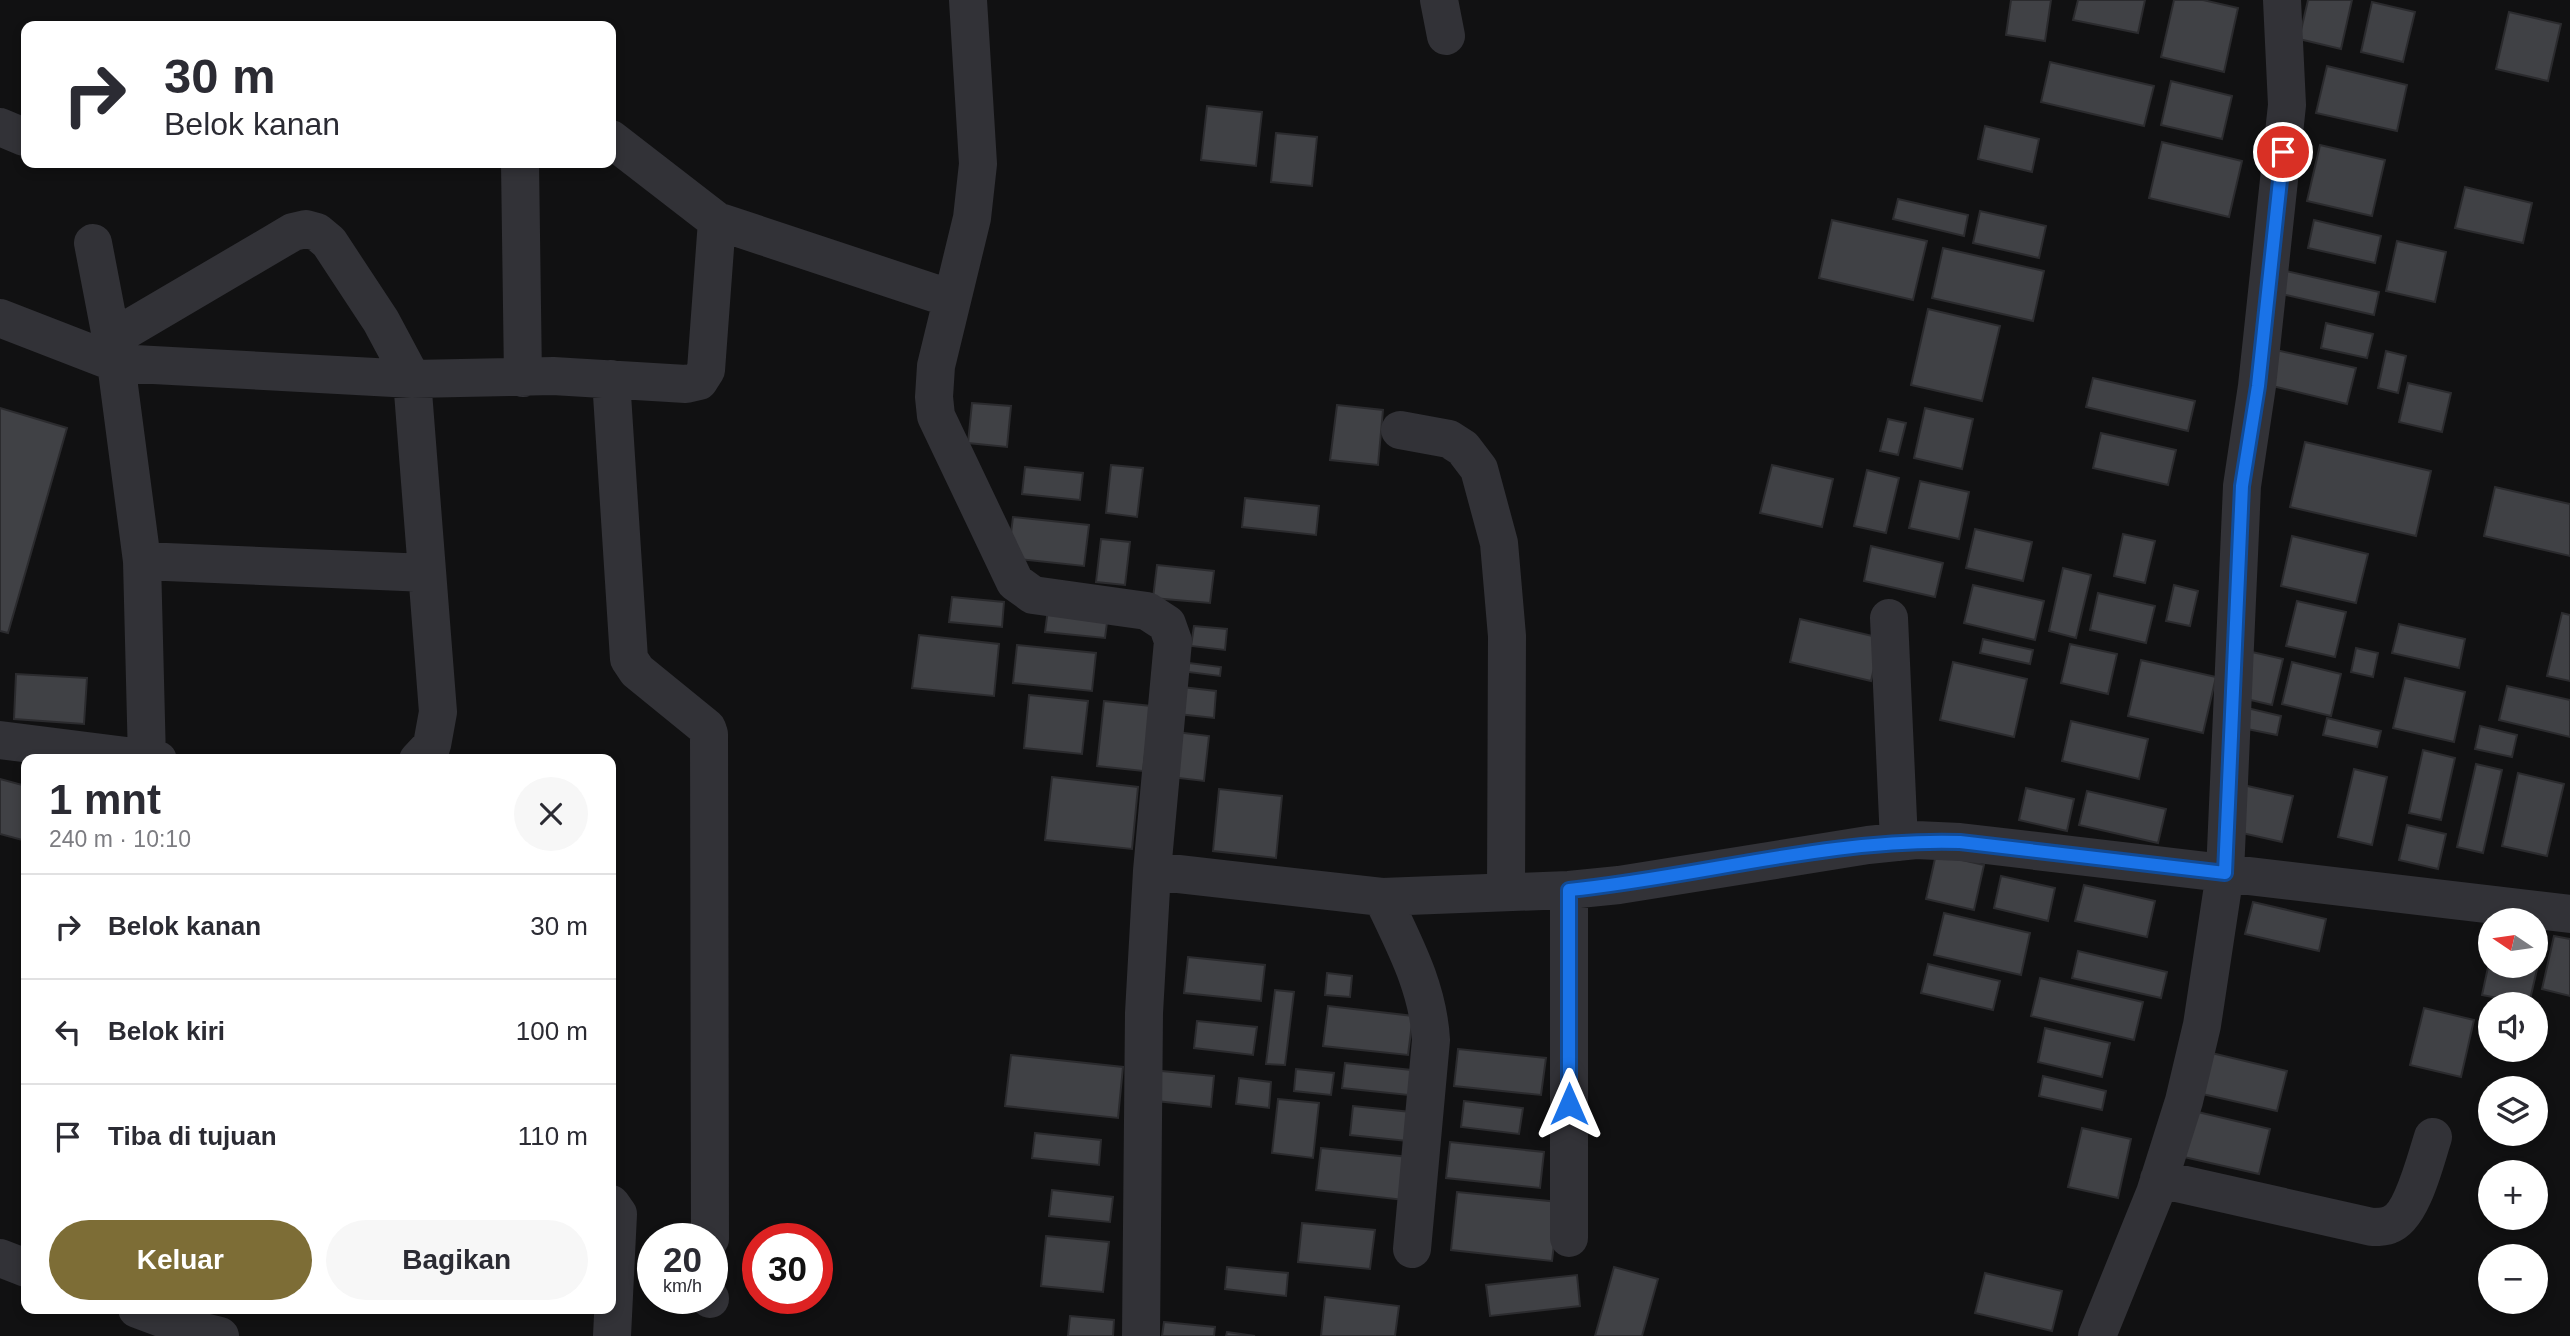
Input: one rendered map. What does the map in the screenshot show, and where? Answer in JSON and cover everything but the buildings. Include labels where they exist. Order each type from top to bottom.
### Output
[{"type":"street","points":[[968,0],[978,164],[971,218],[936,366],[936,416],[1015,582],[1033,594],[1147,611],[1167,624],[1173,641],[1152,871],[1144,1013],[1140,1336]]},
{"type":"street","points":[[2097,1336],[2159,1179],[2183,1101],[2202,1025],[2225,873],[2242,486],[2258,386],[2287,105],[2282,0]]},
{"type":"street","points":[[616,143],[717,221],[952,299]]},
{"type":"street","points":[[520,168],[523,378]]},
{"type":"street","points":[[0,318],[113,351],[412,379],[611,379],[686,384],[699,381],[706,370],[717,221]]},
{"type":"street","points":[[113,351],[293,232],[306,229],[317,232],[329,242],[381,321],[412,379],[438,712],[432,745],[424,754]]},
{"type":"street","points":[[93,243],[113,351],[142,561],[147,754]]},
{"type":"street","points":[[611,379],[629,659],[637,671],[695,718],[709,734],[710,1223]]},
{"type":"street","points":[[1400,430],[1449,439],[1464,448],[1479,469],[1499,543],[1507,636],[1506,892]]},
{"type":"street","points":[[142,561],[427,573]]},
{"type":"street","points":[[1889,618],[1899,842]]},
{"type":"street","points":[[0,740],[108,754]]},
{"type":"street","points":[[1152,871],[1328,894],[1382,897],[1569,890],[1899,842],[1960,842],[2570,914]]},
{"type":"street","points":[[1569,890],[1569,1238]]},
{"type":"street","points":[[1382,897],[1423,985],[1430,1012],[1431,1040],[1412,1249]]},
{"type":"street","points":[[2159,1179],[2372,1227],[2391,1225],[2401,1216],[2413,1197],[2433,1137]]},
{"type":"street","points":[[616,1211],[616,1255]]},
{"type":"street","points":[[0,1258],[21,1266]]},
{"type":"street","points":[[152,1314],[198,1328]]},
{"type":"street","points":[[612,1336],[613,1314]]},
{"type":"route","points":[[1569,1104],[1569,890],[1619,885],[1868,845],[1916,841],[1960,842],[2225,873],[2242,486],[2258,386],[2283,152]]}]
